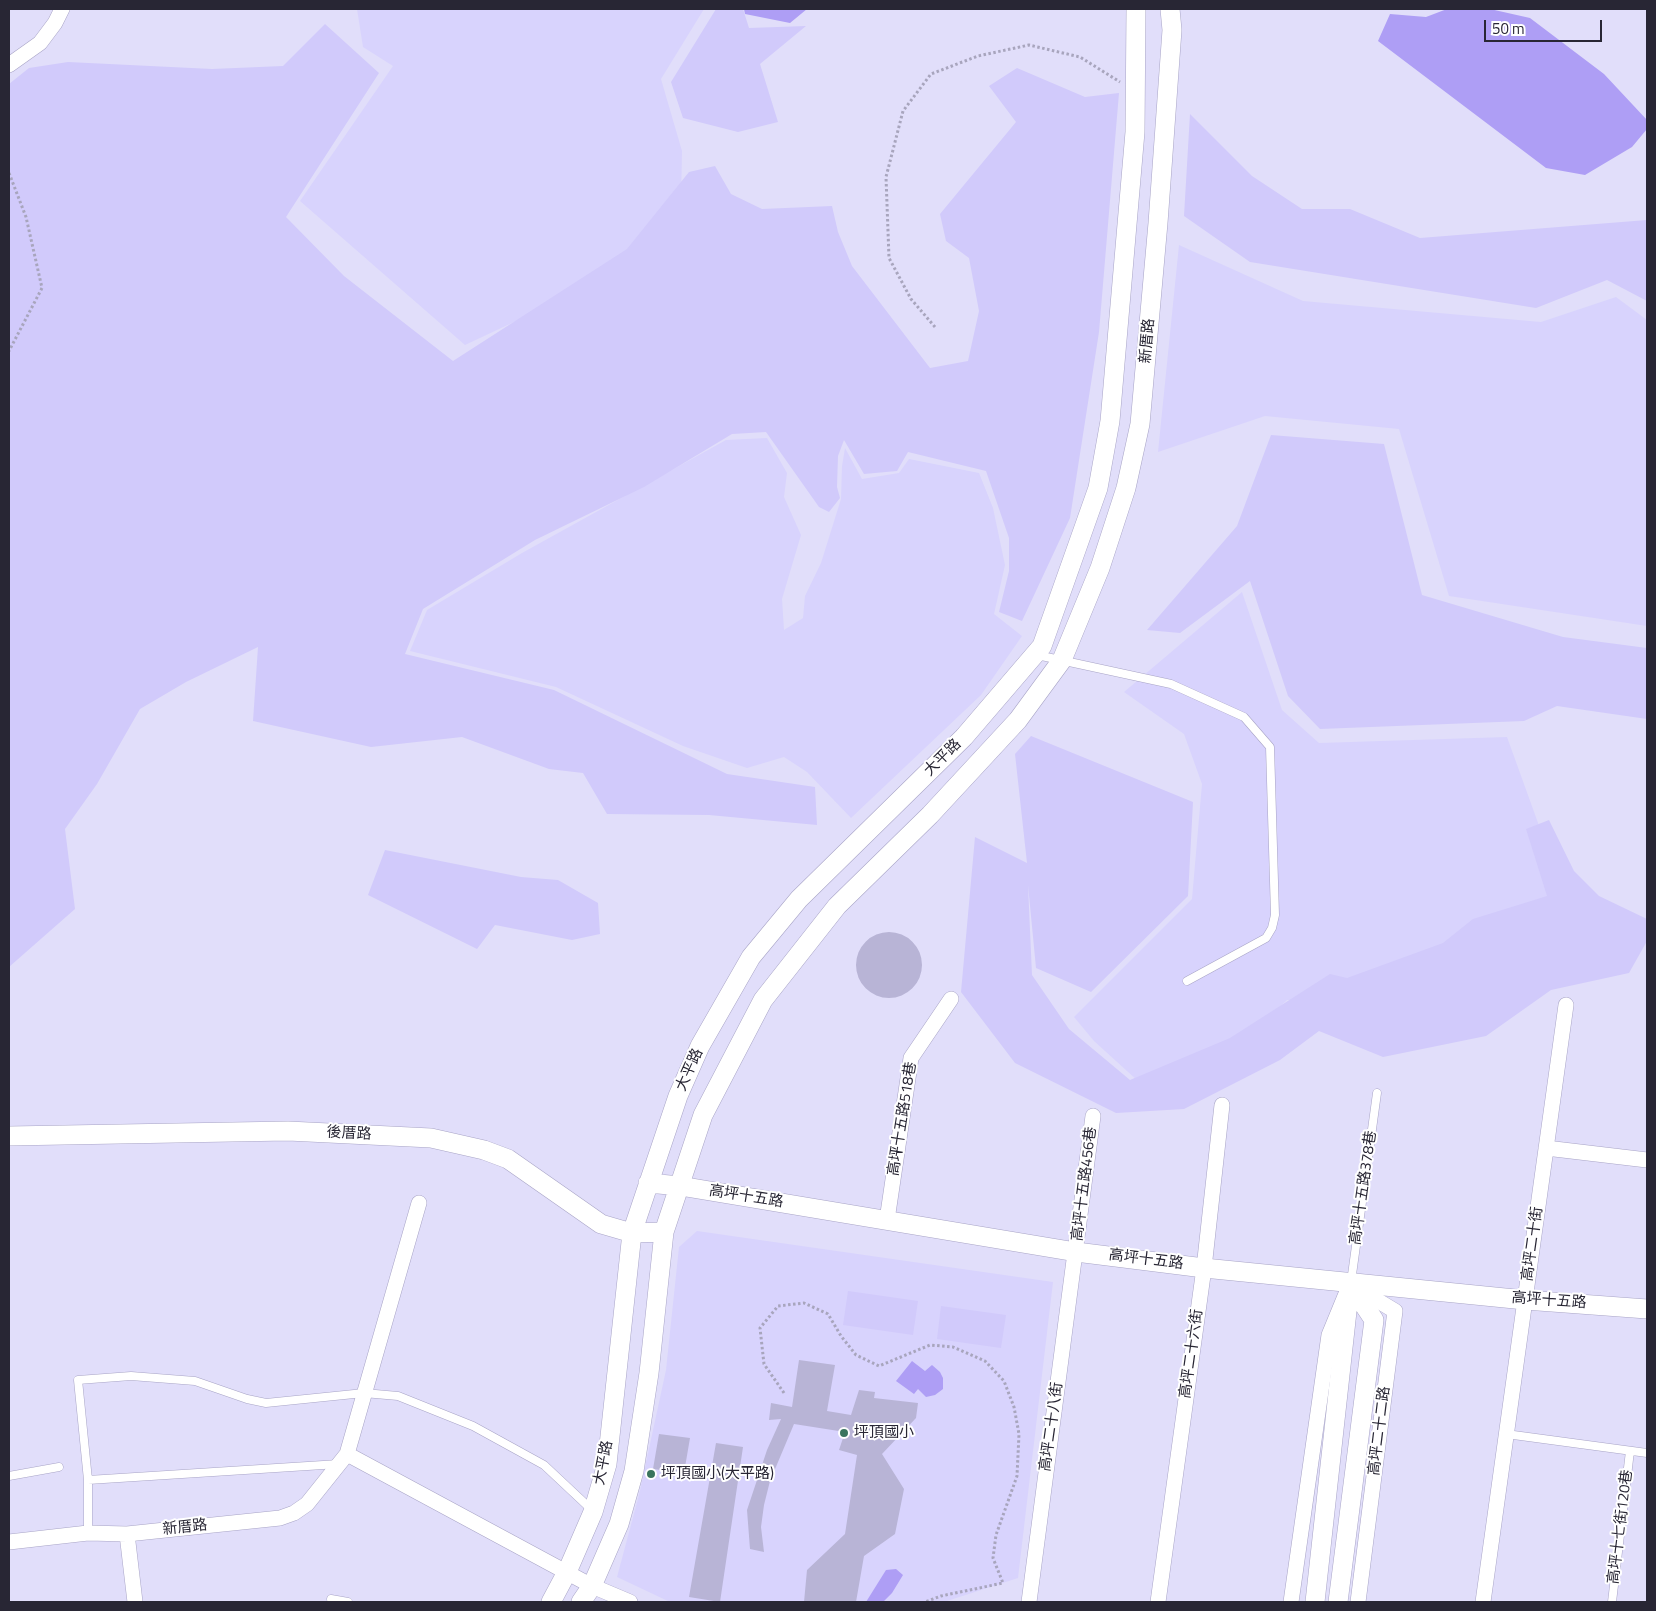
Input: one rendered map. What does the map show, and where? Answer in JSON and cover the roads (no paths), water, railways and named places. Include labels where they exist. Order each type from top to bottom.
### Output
[{"type":"street","points":[[9,65],[40,43],[55,23],[62,9]]},
{"type":"street","name":"新厝路","points":[[1038,650],[1098,488],[1106,440],[1124,281],[1136,132],[1136,9]]},
{"type":"street","name":"新厝路","points":[[1062,660],[1100,568],[1123,497],[1140,424],[1172,30],[1170,9]]},
{"type":"street","name":"大平路","points":[[551,1602],[567,1572],[593,1512],[607,1464],[632,1233],[678,1096],[700,1046],[751,957],[799,899],[964,737],[1038,650]]},
{"type":"street","name":"大平路","points":[[581,1602],[592,1586],[619,1524],[634,1471],[649,1372],[664,1232],[703,1115],[763,1000],[837,906],[930,815],[1018,720],[1062,660]]},
{"type":"street","name":"高坪十五路518巷","points":[[887,1220],[911,1058],[951,1000]]},
{"type":"street","name":"高坪二十街","points":[[1483,1602],[1566,1005]]},
{"type":"street","name":"高坪二十六街","points":[[1158,1602],[1204,1268],[1222,1105]]},
{"type":"street","name":"高坪十五路456巷","points":[[1076,1252],[1093,1116]]},
{"type":"street","name":"後厝路","points":[[9,1136],[288,1131],[432,1138],[484,1150],[508,1159],[601,1224],[632,1233],[664,1232]]},
{"type":"street","points":[[1546,1148],[1647,1160]]},
{"type":"street","name":"高坪十五路","points":[[648,1183],[680,1186],[1076,1252],[1350,1284],[1647,1309]]},
{"type":"street","name":"新厝路","points":[[9,1542],[88,1533],[127,1534],[280,1518],[294,1513],[307,1504],[343,1459],[364,1394],[419,1203]]},
{"type":"street","name":"高坪二十八街","points":[[1029,1602],[1076,1252]]},
{"type":"street","points":[[1291,1602],[1329,1335],[1350,1284]]},
{"type":"street","points":[[1316,1602],[1350,1284]]},
{"type":"street","name":"高坪二十二路","points":[[1338,1602],[1374,1320],[1350,1284]]},
{"type":"street","name":"高坪二十二路","points":[[1350,1284],[1395,1311],[1358,1602]]},
{"type":"street","points":[[343,1459],[592,1586],[630,1602]]},
{"type":"street","points":[[127,1534],[135,1602]]},
{"type":"lane","points":[[1038,650],[1062,660],[1171,684],[1244,717],[1270,747],[1275,914],[1272,928],[1266,938],[1187,981]]},
{"type":"lane","name":"高坪十五路378巷","points":[[1350,1284],[1377,1093]]},
{"type":"lane","points":[[88,1533],[88,1480],[78,1380],[131,1376],[195,1381],[247,1399],[266,1403],[364,1394],[398,1396],[473,1426],[544,1465],[593,1512]]},
{"type":"lane","points":[[1506,1434],[1647,1453]]},
{"type":"lane","name":"高坪十七街120巷","points":[[1612,1602],[1630,1451]]},
{"type":"lane","points":[[88,1480],[343,1459]]},
{"type":"lane","points":[[9,1476],[59,1467]]},
{"type":"lane","points":[[331,1599],[348,1602]]},
{"type":"place","name":"坪頂國小","points":[[844,1433]]},
{"type":"place","name":"坪頂國小(大平路)","points":[[651,1474]]}]
